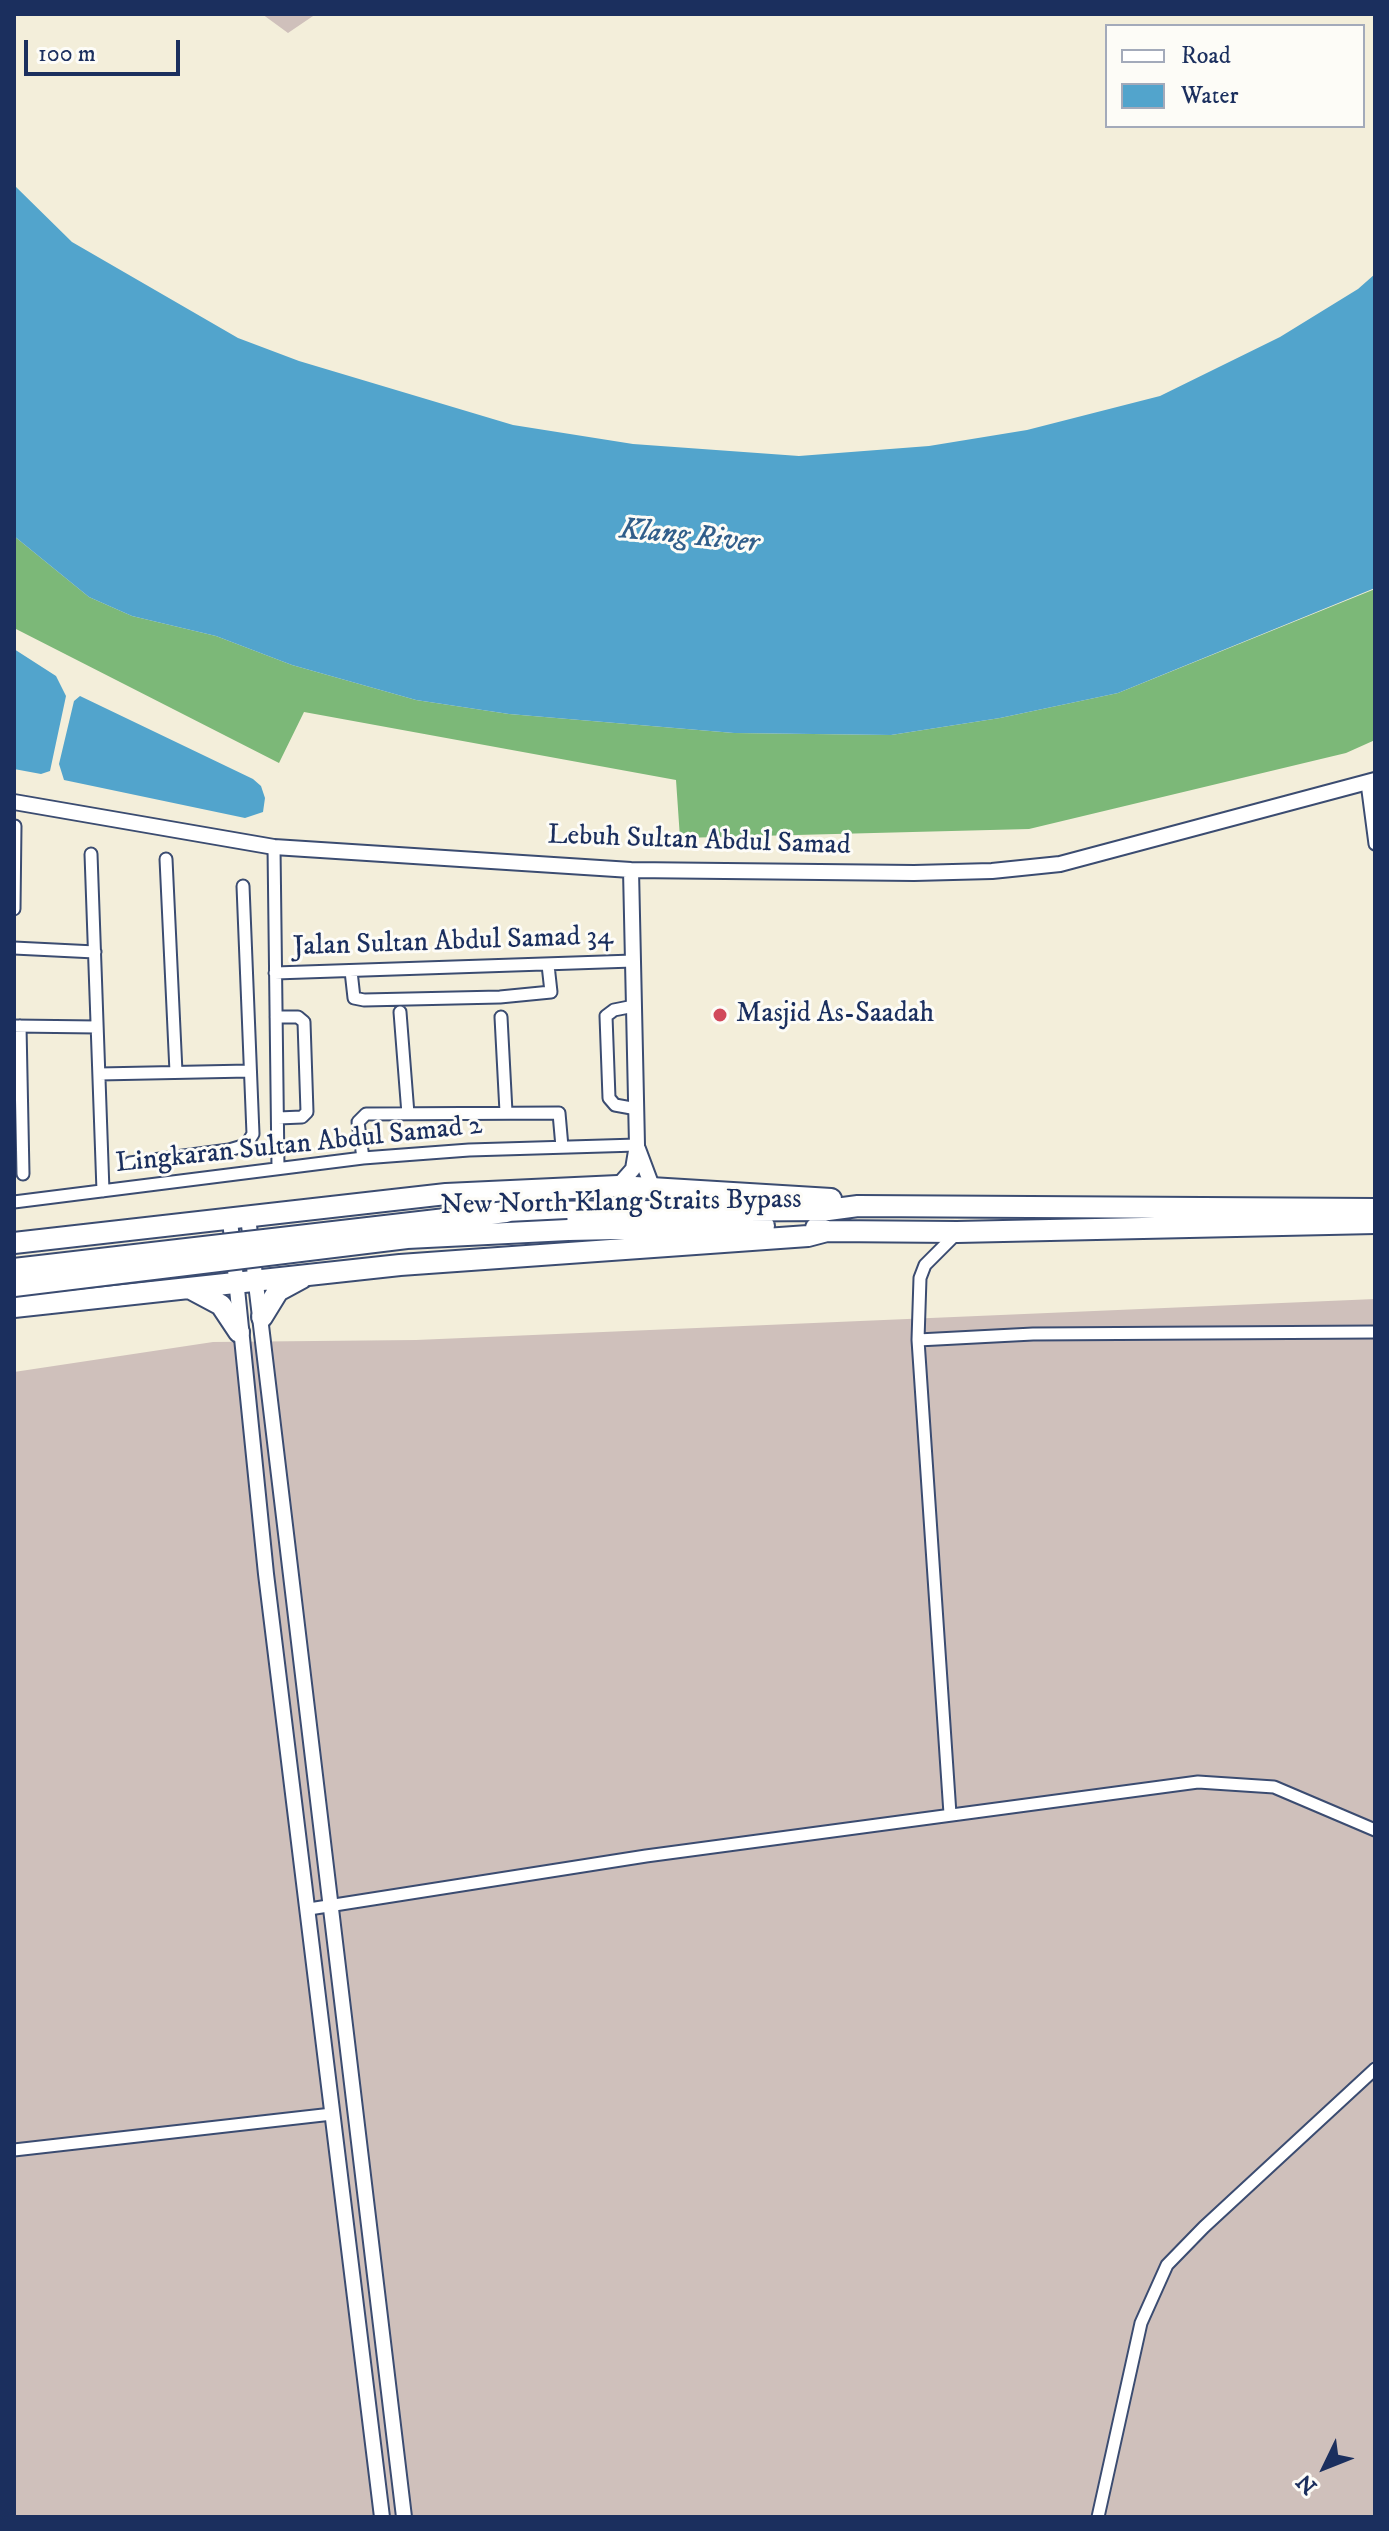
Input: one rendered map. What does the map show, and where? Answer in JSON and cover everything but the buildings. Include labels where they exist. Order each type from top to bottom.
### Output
[{"type":"highway","points":[[14,1243],[446,1194],[618,1186],[826,1197],[858,1206]]},
{"type":"highway","name":"New North Klang Straits Bypass","points":[[14,1269],[506,1212],[828,1210],[858,1206],[1375,1209]]},
{"type":"highway","name":"New North Klang Straits Bypass","points":[[14,1286],[407,1238],[568,1230],[807,1225],[827,1231],[957,1232],[1375,1223]]},
{"type":"highway","points":[[14,1307],[309,1274],[827,1231]]},
{"type":"highway","points":[[262,1317],[278,1291],[309,1274]]},
{"type":"highway","points":[[191,1289],[221,1305],[239,1332]]},
{"type":"street","points":[[1371,782],[1375,844]]},
{"type":"street","name":"Lebuh Sultan Abdul Samad","points":[[14,802],[274,847],[631,870],[914,873],[992,871],[1060,864],[1371,782]]},
{"type":"street","points":[[14,909],[15,826]]},
{"type":"street","points":[[274,847],[278,1168]]},
{"type":"street","points":[[91,854],[103,1191]]},
{"type":"street","points":[[166,859],[176,1072]]},
{"type":"street","points":[[618,1186],[633,1169],[637,1145],[631,870]]},
{"type":"street","points":[[130,1163],[246,1145],[253,1134],[243,886]]},
{"type":"street","points":[[14,948],[95,952]]},
{"type":"street","name":"Jalan Sultan Abdul Samad 34","points":[[275,973],[633,961]]},
{"type":"street","points":[[351,971],[354,998],[364,1000],[500,997],[551,992],[548,965]]},
{"type":"street","points":[[634,1006],[614,1010],[606,1016],[607,1057],[609,1098],[615,1105],[637,1109]]},
{"type":"street","points":[[400,1012],[408,1114]]},
{"type":"street","points":[[276,1017],[298,1017],[304,1022],[307,1112],[302,1117],[278,1118]]},
{"type":"street","points":[[501,1017],[506,1112]]},
{"type":"street","points":[[23,1174],[17,1026],[97,1027]]},
{"type":"street","points":[[99,1074],[249,1071]]},
{"type":"street","points":[[363,1158],[358,1122],[366,1114],[559,1113],[562,1147]]},
{"type":"street","points":[[637,1145],[653,1189]]},
{"type":"street","name":"Lingkaran Sultan Abdul Samad 2","points":[[14,1202],[363,1158],[637,1145]]},
{"type":"street","points":[[239,1218],[257,1279],[262,1317],[404,2517]]},
{"type":"street","points":[[239,1218],[234,1283],[239,1332],[382,2517]]},
{"type":"street","points":[[950,1814],[918,1340],[920,1278],[925,1265],[957,1232]]},
{"type":"street","points":[[918,1340],[1033,1334],[1375,1332]]},
{"type":"street","points":[[283,1700],[306,1697]]},
{"type":"street","points":[[309,1909],[646,1856],[1198,1782],[1274,1787],[1375,1830]]},
{"type":"street","points":[[1098,2517],[1141,2323],[1167,2265],[1375,2069]]},
{"type":"street","points":[[14,2150],[332,2114]]},
{"type":"street","points":[[370,2417],[392,2414]]},
{"type":"shaded area","points":[[262,14],[316,14],[288,33]]},
{"type":"shaded area","points":[[1375,1299],[1375,2517],[14,2517],[14,1372],[213,1342],[416,1340]]},
{"type":"green space","points":[[14,536],[89,597],[132,616],[216,636],[292,665],[416,700],[509,714],[734,733],[891,735],[1000,718],[1118,693],[1375,589],[1375,740],[1346,753],[1029,829],[680,838],[676,780],[304,712],[279,763],[14,628]]},
{"type":"water","name":"Klang River","points":[[14,185],[72,242],[238,338],[299,361],[513,425],[633,444],[799,456],[929,446],[1027,430],[1160,396],[1280,337],[1358,289],[1375,274],[1375,588],[1118,693],[1000,718],[891,735],[734,733],[509,714],[416,700],[292,665],[216,636],[132,616],[89,597],[14,536]]},
{"type":"water","points":[[14,649],[56,676],[66,696],[50,771],[41,774],[14,769]]},
{"type":"water","points":[[80,696],[253,779],[261,786],[265,798],[263,812],[245,818],[64,780],[59,764],[74,701]]},
{"type":"place","name":"Masjid As-Saadah","points":[[720,1015]]}]
